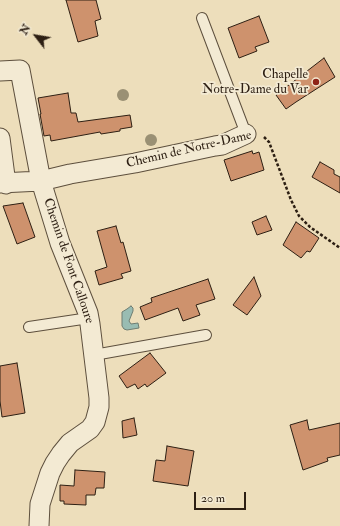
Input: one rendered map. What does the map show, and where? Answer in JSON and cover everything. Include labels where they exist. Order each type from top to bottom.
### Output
[{"type":"street","name":"Chemin de Font Calloure","points":[[0,72],[20,70],[41,181],[60,243],[88,313],[99,398],[99,407],[95,422],[90,428],[70,443],[61,454],[50,473],[40,504],[39,526]]},
{"type":"street","name":"Chemin de Notre-Dame","points":[[3,183],[41,181],[70,174],[135,163],[222,145],[246,134]]},
{"type":"street","points":[[0,138],[3,183]]},
{"type":"lane","points":[[202,18],[246,134]]},
{"type":"lane","points":[[29,327],[89,318]]},
{"type":"lane","points":[[94,355],[206,335]]},
{"type":"path","name":"Chemin de Notre-Dame","points":[[246,134],[260,134],[269,142],[291,200],[299,216],[310,227],[340,248]]},
{"type":"water","points":[[131,306],[133,311],[129,321],[131,324],[138,323],[139,328],[127,330],[122,326],[122,312]]},
{"type":"building","points":[[66,0],[96,0],[101,19],[95,21],[98,36],[78,42]]},
{"type":"building","points":[[259,16],[269,42],[255,47],[257,51],[239,58],[228,28]]},
{"type":"building","points":[[324,58],[335,77],[286,109],[276,95]]},
{"type":"building","points":[[68,93],[71,113],[76,113],[78,122],[130,115],[132,127],[120,129],[120,131],[101,134],[100,132],[51,141],[50,135],[44,136],[38,98]]},
{"type":"building","points":[[252,151],[253,154],[259,152],[264,170],[231,181],[224,160]]},
{"type":"building","points":[[320,162],[334,170],[334,174],[340,177],[340,193],[312,177]]},
{"type":"building","points":[[23,203],[35,237],[17,244],[3,206]]},
{"type":"building","points":[[266,216],[272,230],[257,235],[252,222]]},
{"type":"building","points":[[296,222],[319,238],[310,252],[307,251],[301,258],[283,245]]},
{"type":"building","points":[[116,226],[121,243],[123,242],[131,271],[121,274],[123,278],[99,285],[95,271],[107,267],[97,231]]},
{"type":"building","points":[[254,277],[261,296],[247,315],[233,305]]},
{"type":"building","points":[[208,279],[215,299],[196,305],[200,315],[183,321],[178,308],[145,320],[140,307],[152,302],[151,298]]},
{"type":"building","points":[[150,353],[166,373],[147,387],[145,384],[138,389],[135,384],[127,388],[119,376]]},
{"type":"building","points":[[17,363],[25,413],[2,417],[0,401],[0,366]]},
{"type":"building","points":[[134,418],[137,435],[123,438],[122,421]]},
{"type":"building","points":[[307,420],[309,430],[340,423],[340,455],[327,458],[328,461],[303,470],[290,425]]},
{"type":"building","points":[[167,446],[194,451],[188,486],[153,481],[156,460],[165,461]]},
{"type":"building","points":[[75,470],[105,472],[104,488],[96,488],[95,495],[86,495],[86,505],[64,504],[64,501],[60,501],[60,485],[74,486]]},
{"type":"place","name":"Chapelle Notre-Dame du Var","points":[[316,82]]}]
